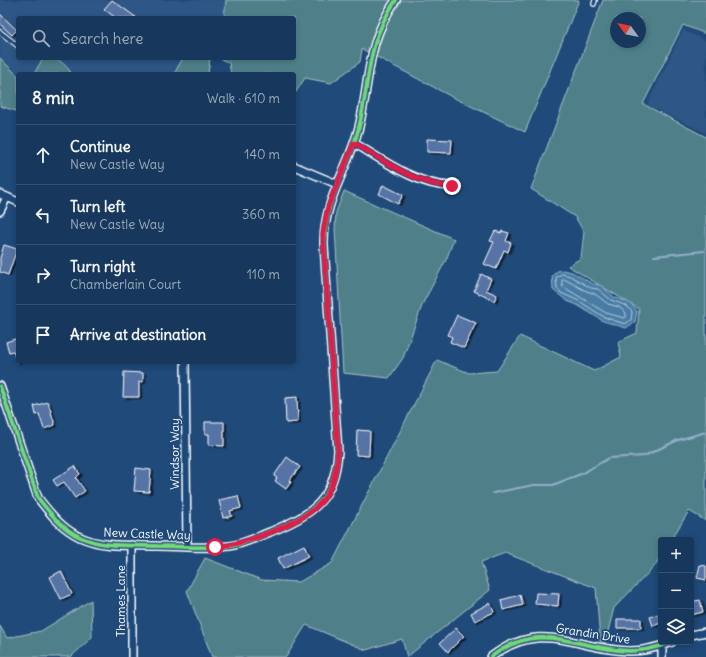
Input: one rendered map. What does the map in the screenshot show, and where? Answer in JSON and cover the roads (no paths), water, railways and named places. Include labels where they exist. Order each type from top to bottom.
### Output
[{"type":"street","name":"New Castle Way","points":[[0,386],[38,498],[62,526],[79,536],[112,546],[230,546],[284,526],[314,510],[331,487],[337,469],[338,451],[323,234],[328,207],[359,127],[373,46],[387,14],[396,0]]},
{"type":"street","points":[[354,143],[390,165],[433,184],[452,186]]},
{"type":"street","points":[[296,167],[336,184]]},
{"type":"street","points":[[0,211],[3,196],[16,201]]},
{"type":"street","name":"Windsor Way","points":[[185,364],[187,546]]},
{"type":"street","name":"Thames Lane","points":[[132,545],[132,657]]},
{"type":"street","points":[[694,634],[706,632]]},
{"type":"street","name":"Grandin Drive","points":[[491,657],[521,641],[539,638],[558,638],[629,651],[662,646]]},
{"type":"street","points":[[662,646],[662,657]]},
{"type":"lane","points":[[0,32],[16,44]]},
{"type":"water","points":[[563,270],[572,272],[593,284],[600,285],[614,297],[630,303],[637,311],[635,322],[626,328],[603,321],[577,305],[567,301],[553,290],[552,276],[557,271]]},
{"type":"waterway","points":[[654,256],[704,251]]},
{"type":"waterway","points":[[493,493],[534,485],[553,485],[583,473],[609,458],[644,456],[678,440],[706,432]]}]
